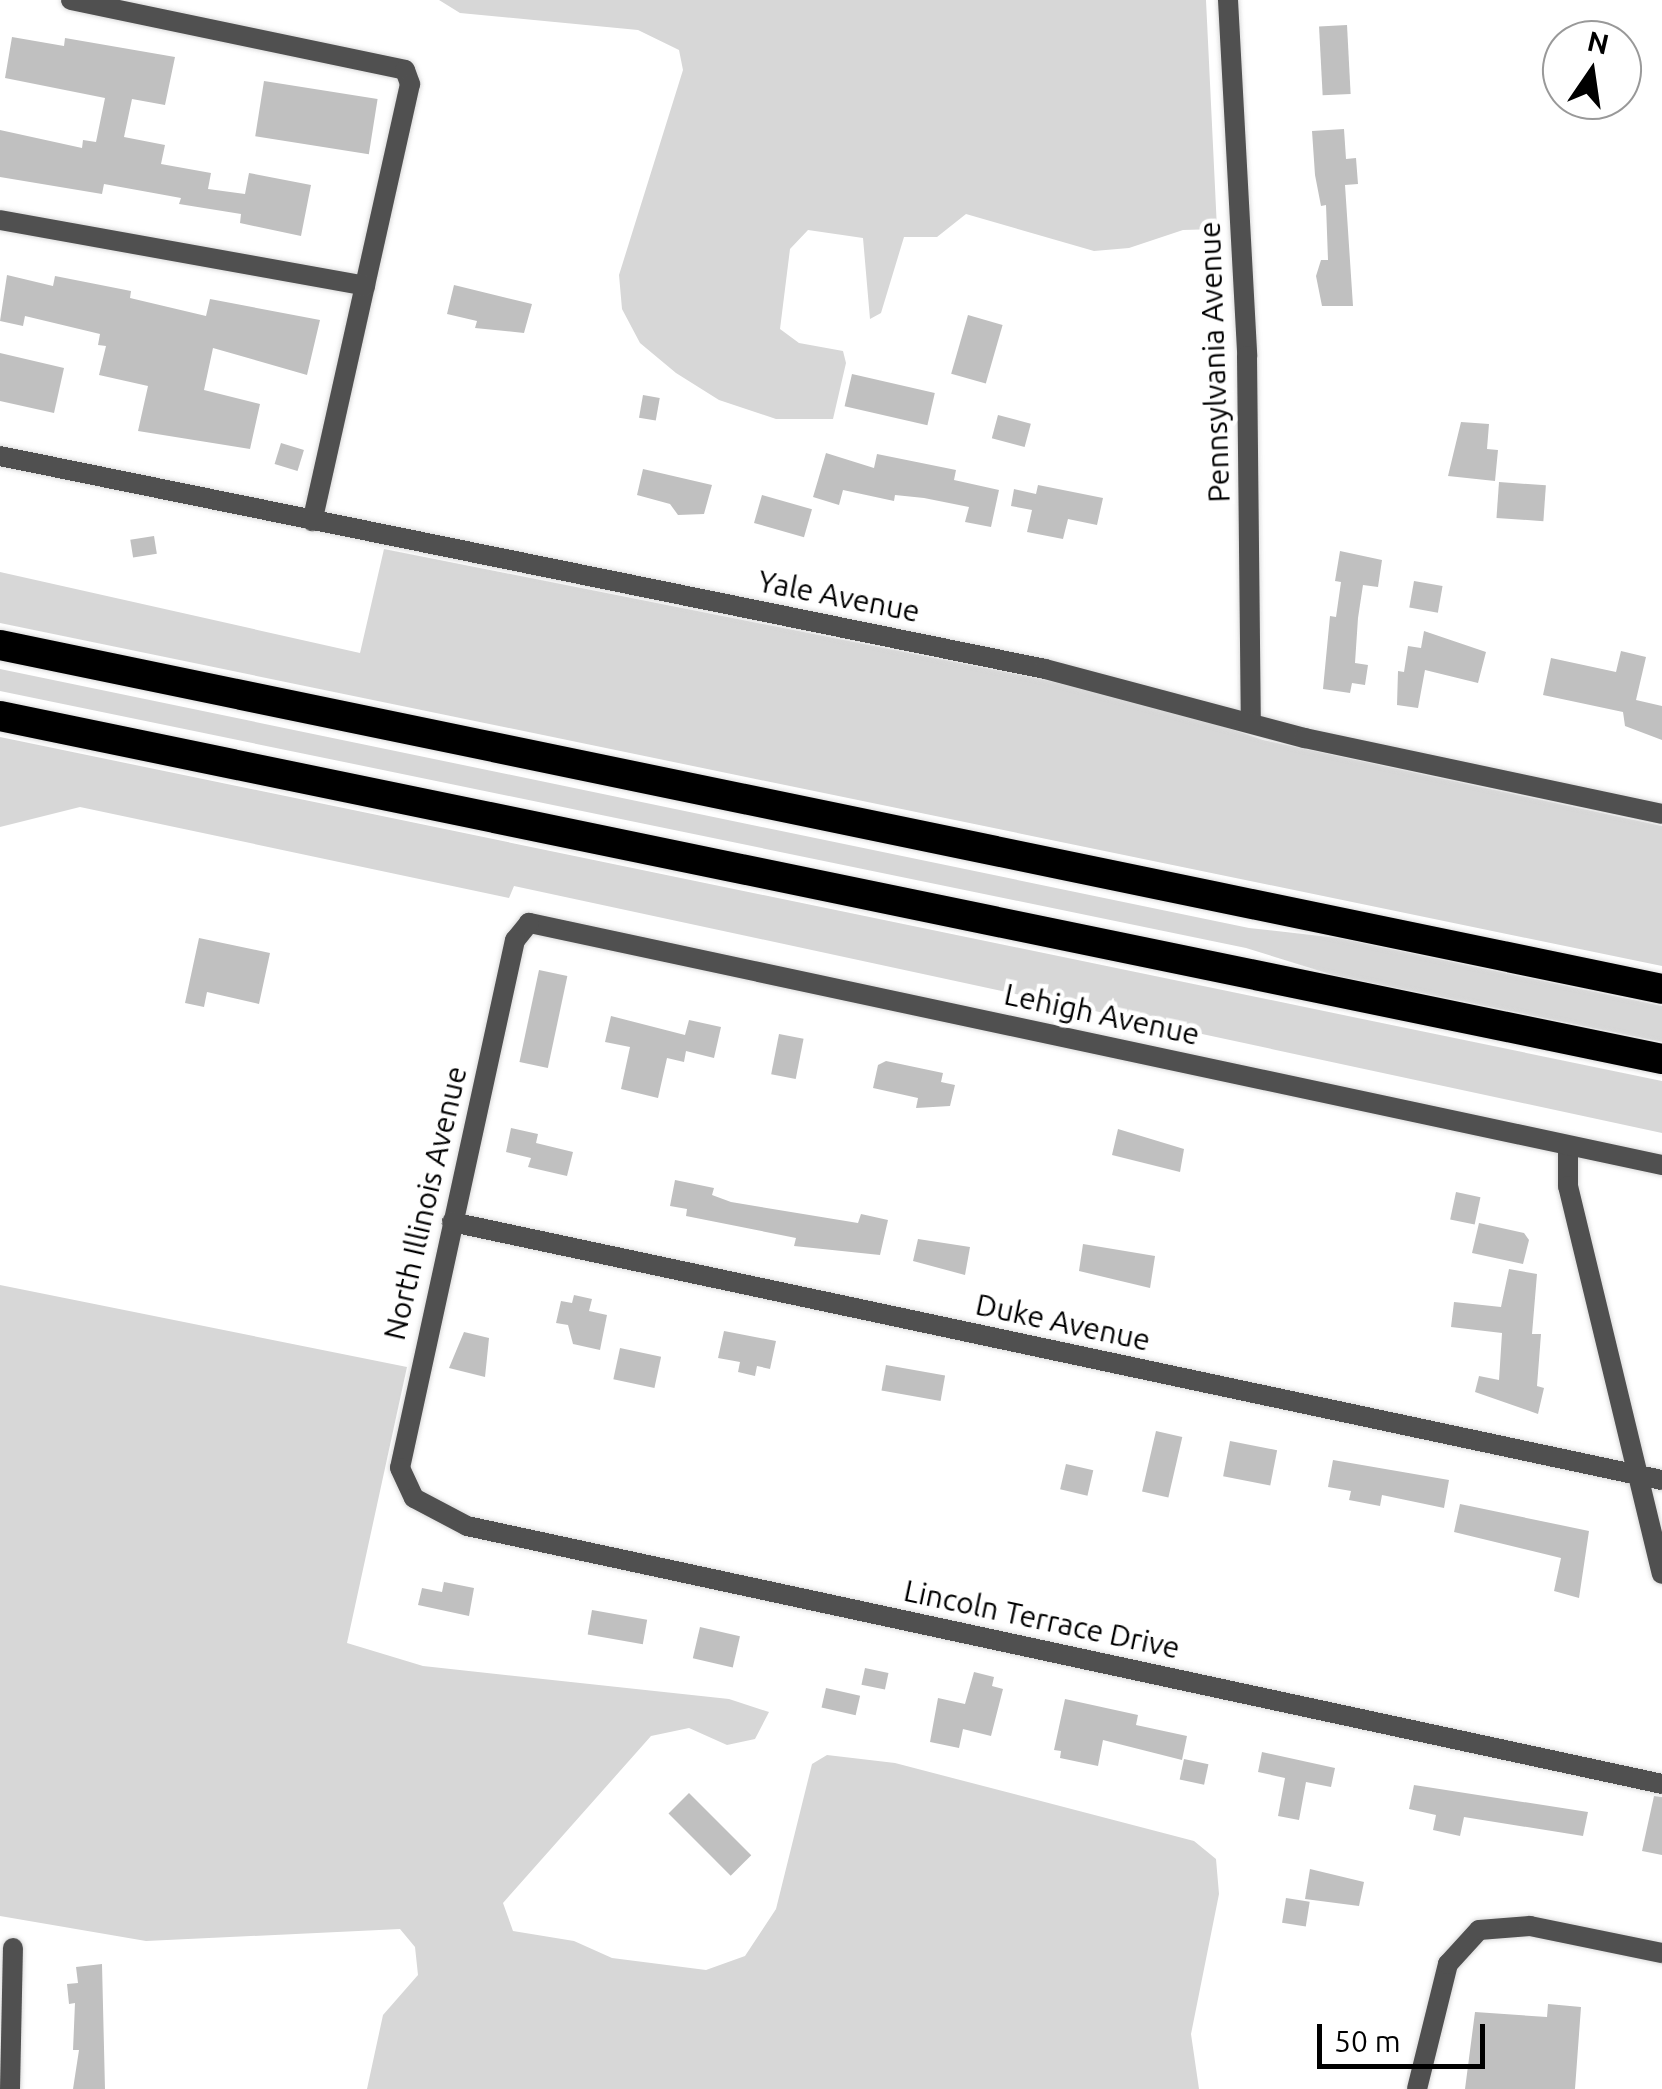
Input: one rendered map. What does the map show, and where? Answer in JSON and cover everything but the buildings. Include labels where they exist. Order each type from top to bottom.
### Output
[{"type":"highway","points":[[0,645],[1662,989]]},
{"type":"highway","points":[[0,716],[1662,1059]]},
{"type":"street","points":[[72,0],[405,70],[410,84],[312,521]]},
{"type":"street","name":"Pennsylvania Avenue","points":[[1228,0],[1247,356],[1251,722]]},
{"type":"street","points":[[0,220],[365,286]]},
{"type":"street","name":"Yale Avenue","points":[[0,456],[1012,662],[1251,722],[1662,814]]},
{"type":"street","name":"Lehigh Avenue","points":[[529,923],[1662,1166]]},
{"type":"street","name":"North Illinois Avenue","points":[[414,1498],[404,1482],[400,1453],[515,940],[529,923]]},
{"type":"street","points":[[1568,1146],[1568,1186],[1662,1574]]},
{"type":"street","name":"Duke Avenue","points":[[452,1222],[1662,1480]]},
{"type":"street","name":"Lincoln Terrace Drive","points":[[414,1498],[467,1526],[1662,1784]]},
{"type":"street","points":[[1416,2089],[1448,1964],[1479,1930],[1530,1926],[1662,1952]]},
{"type":"street","points":[[10,2089],[13,1948]]},
{"type":"shaded area","points":[[439,0],[1206,0],[1217,229],[1183,230],[1129,248],[1094,251],[966,214],[937,237],[904,237],[881,313],[870,319],[863,238],[808,230],[790,249],[780,329],[799,343],[843,351],[846,363],[833,419],[776,419],[719,400],[676,373],[640,343],[622,309],[619,275],[683,70],[679,50],[638,30],[460,13]]},
{"type":"shaded area","points":[[384,549],[1036,678],[1181,712],[1263,740],[1662,826],[1662,966],[0,623],[0,572],[360,653]]},
{"type":"shaded area","points":[[0,669],[1249,928],[1338,938],[1662,1006],[1662,1042],[1333,975],[1246,948],[0,691]]},
{"type":"shaded area","points":[[0,737],[1662,1081],[1662,1133],[514,886],[509,898],[80,807],[0,827]]},
{"type":"shaded area","points":[[0,1285],[407,1367],[347,1643],[423,1666],[729,1699],[769,1712],[755,1739],[727,1745],[689,1728],[651,1736],[503,1903],[513,1931],[574,1941],[612,1958],[706,1970],[745,1956],[776,1909],[812,1764],[827,1755],[895,1763],[1194,1841],[1216,1859],[1219,1894],[1191,2034],[1199,2089],[367,2089],[383,2015],[418,1975],[415,1947],[400,1929],[146,1941],[0,1916]]}]
